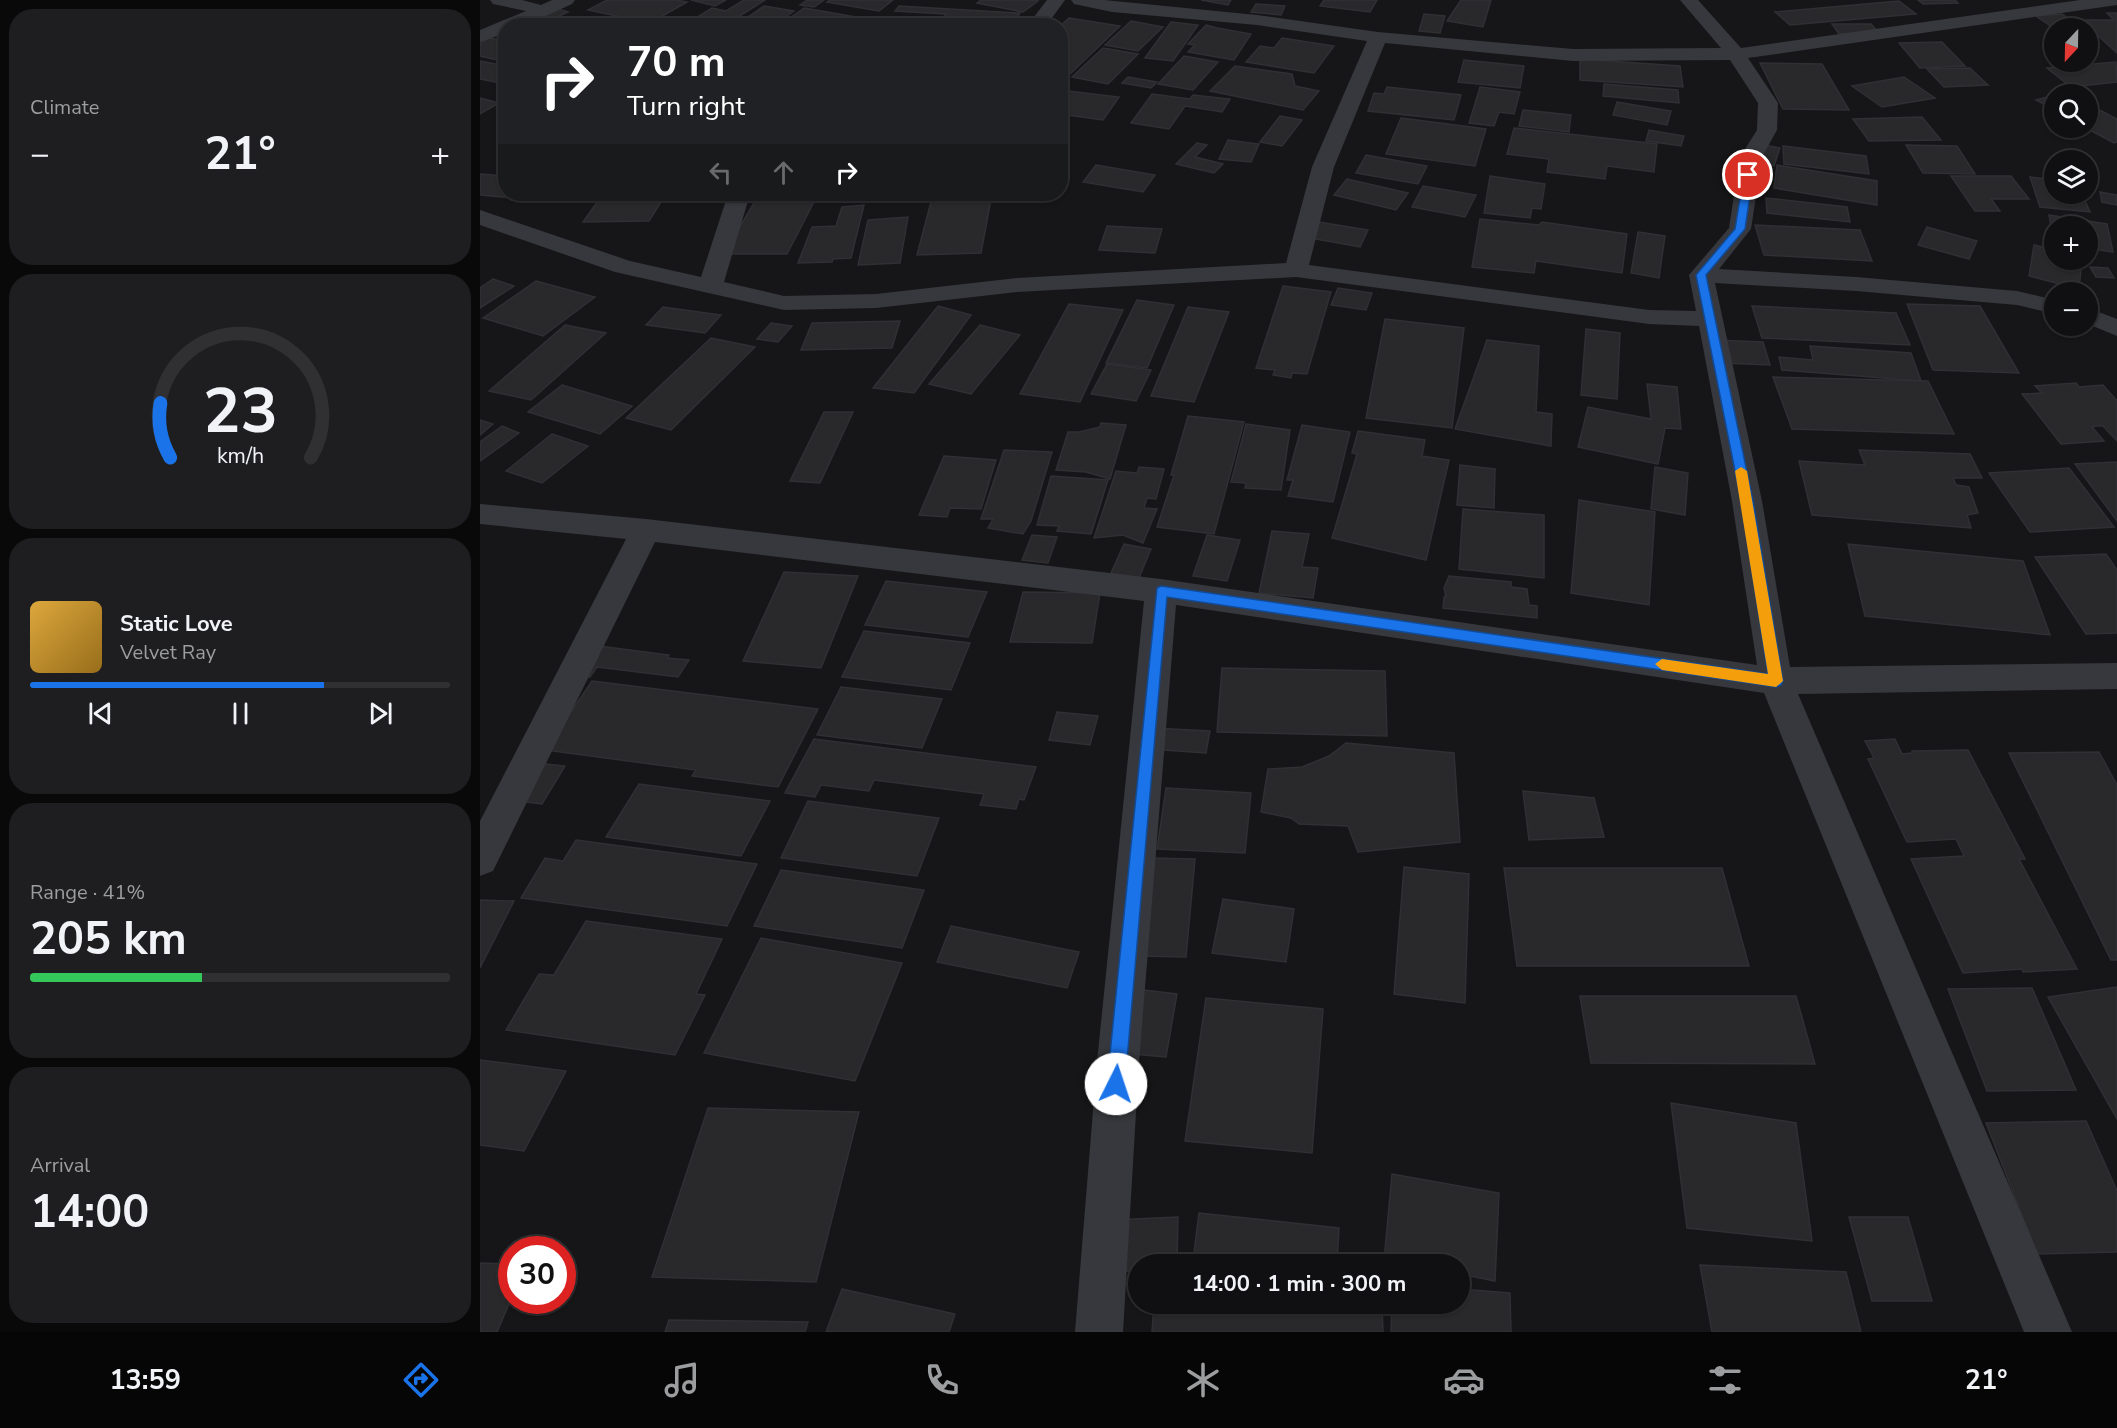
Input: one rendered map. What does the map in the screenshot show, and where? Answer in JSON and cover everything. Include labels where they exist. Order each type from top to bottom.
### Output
[{"type":"street","points":[[499,0],[542,10]]},
{"type":"street","points":[[524,18],[566,0]]},
{"type":"street","points":[[1042,18],[1056,0]]},
{"type":"street","points":[[1080,0],[1112,7],[1257,20],[1378,37],[1574,55],[1736,54],[2117,0]]},
{"type":"street","points":[[1689,0],[1736,54],[1768,103],[1767,130],[1751,157],[1740,229],[1701,275]]},
{"type":"street","points":[[480,37],[498,30]]},
{"type":"street","points":[[1296,270],[1323,167],[1378,37]]},
{"type":"street","points":[[710,288],[737,201]]},
{"type":"street","points":[[480,217],[622,267],[784,303],[876,301],[1017,285],[1296,270],[1649,317],[1711,319]]},
{"type":"street","points":[[1701,275],[1856,284],[2006,297],[2044,305]]},
{"type":"street","points":[[1701,275],[1747,501],[1776,681],[2048,1332]]},
{"type":"street","points":[[2098,319],[2117,328]]},
{"type":"street","points":[[480,514],[646,530],[1161,591],[1776,681],[2117,676]]},
{"type":"street","points":[[480,859],[646,530]]},
{"type":"street","points":[[1099,1332],[1118,1062],[1161,591]]},
{"type":"building","points":[[607,0],[687,2],[659,18],[626,18],[588,10]]},
{"type":"building","points":[[691,0],[726,0],[715,6]]},
{"type":"building","points":[[744,0],[765,0],[737,18],[696,18],[712,8],[726,11]]},
{"type":"building","points":[[807,0],[824,0],[814,7],[800,5]]},
{"type":"building","points":[[830,0],[893,0],[879,11],[827,2]]},
{"type":"building","points":[[981,0],[1038,1],[1023,12],[977,3]]},
{"type":"building","points":[[1201,0],[1231,0],[1228,5]]},
{"type":"building","points":[[1324,0],[1377,0],[1370,12],[1320,6]]},
{"type":"building","points":[[1461,0],[1491,0],[1483,27],[1447,21]]},
{"type":"building","points":[[1918,0],[1955,0],[1958,3],[1923,4]]},
{"type":"building","points":[[1899,1],[1916,14],[1790,25],[1775,12]]},
{"type":"building","points":[[1256,4],[1285,6],[1281,15],[1251,12]]},
{"type":"building","points":[[764,6],[794,11],[784,18],[747,18]]},
{"type":"building","points":[[899,6],[1020,13],[1017,18],[944,18],[946,14],[895,11]]},
{"type":"building","points":[[551,7],[568,12],[556,18],[529,18]]},
{"type":"building","points":[[804,8],[862,18],[790,18]]},
{"type":"building","points":[[2107,13],[2117,13],[2117,53],[2098,36],[2098,20],[2114,20]]},
{"type":"building","points":[[1424,14],[1445,16],[1440,33],[1419,31]]},
{"type":"building","points":[[2062,14],[2068,18],[2044,18],[2044,21],[2036,16]]},
{"type":"building","points":[[1068,19],[1120,26],[1068,76]]},
{"type":"building","points":[[1131,21],[1163,27],[1138,51],[1105,45]]},
{"type":"building","points":[[1171,22],[1198,25],[1173,61],[1145,58]]},
{"type":"building","points":[[1832,24],[1871,24],[1879,33],[1839,34]]},
{"type":"building","points":[[1206,25],[1251,34],[1234,60],[1188,52],[1195,45],[1188,44]]},
{"type":"building","points":[[489,38],[498,40],[498,60],[480,56],[480,43]]},
{"type":"building","points":[[1282,38],[1334,46],[1314,73],[1246,62],[1260,46],[1274,48]]},
{"type":"building","points":[[1942,42],[1965,66],[1920,68],[1899,43]]},
{"type":"building","points":[[1103,48],[1138,54],[1108,84],[1072,77]]},
{"type":"building","points":[[1184,56],[1218,62],[1193,90],[1158,84]]},
{"type":"building","points":[[1580,59],[1680,66],[1683,87],[1580,80]]},
{"type":"building","points":[[1464,60],[1524,66],[1520,88],[1458,82]]},
{"type":"building","points":[[480,61],[498,64],[498,82],[480,79]]},
{"type":"building","points":[[2116,62],[2117,82],[2067,84],[2052,72],[2098,72],[2098,64]]},
{"type":"building","points":[[1760,63],[1822,64],[1849,110],[1783,109]]},
{"type":"building","points":[[1235,66],[1292,74],[1295,86],[1319,91],[1303,110],[1210,91]]},
{"type":"building","points":[[1970,68],[1988,85],[1944,87],[1927,69]]},
{"type":"building","points":[[1128,77],[1157,82],[1151,88],[1122,83]]},
{"type":"building","points":[[1904,77],[1935,98],[1882,107],[1852,86]]},
{"type":"building","points":[[1604,84],[1678,90],[1679,103],[1603,96]]},
{"type":"building","points":[[1387,87],[1461,95],[1454,120],[1368,111],[1374,93],[1384,94]]},
{"type":"building","points":[[1480,87],[1520,92],[1514,114],[1499,112],[1494,126],[1469,123]]},
{"type":"building","points":[[1068,91],[1119,97],[1103,120],[1068,115]]},
{"type":"building","points":[[1152,94],[1190,99],[1193,95],[1230,99],[1222,112],[1185,106],[1169,129],[1131,123]]},
{"type":"building","points":[[480,98],[498,103],[498,104],[480,114]]},
{"type":"building","points":[[2044,98],[2044,104],[2036,100]]},
{"type":"building","points":[[1617,102],[1671,111],[1667,125],[1613,115]]},
{"type":"building","points":[[2098,109],[2117,119],[2117,142],[2114,143],[2098,134]]},
{"type":"building","points":[[1523,110],[1571,115],[1569,132],[1519,126]]},
{"type":"building","points":[[1280,116],[1302,120],[1282,146],[1260,142]]},
{"type":"building","points":[[1922,117],[1941,140],[1869,141],[1853,119]]},
{"type":"building","points":[[1401,118],[1486,129],[1475,166],[1386,154]]},
{"type":"building","points":[[1514,128],[1657,144],[1654,172],[1607,166],[1605,179],[1547,172],[1549,159],[1507,154]]},
{"type":"building","points":[[1649,130],[1684,136],[1681,146],[1646,141]]},
{"type":"building","points":[[1228,140],[1259,144],[1251,162],[1219,159]]},
{"type":"building","points":[[1197,143],[1207,145],[1195,157],[1223,164],[1214,173],[1176,164]]},
{"type":"building","points":[[1754,143],[1780,148],[1774,166],[1747,161]]},
{"type":"building","points":[[1906,145],[1957,146],[1975,174],[1923,173]]},
{"type":"building","points":[[1783,146],[1866,156],[1869,174],[1784,164]]},
{"type":"building","points":[[1366,155],[1427,166],[1418,184],[1356,173]]},
{"type":"building","points":[[1096,165],[1155,175],[1143,192],[1083,182]]},
{"type":"building","points":[[1777,165],[1877,181],[1877,205],[1774,188]]},
{"type":"building","points":[[480,174],[498,175],[498,197],[480,195]]},
{"type":"building","points":[[1490,176],[1545,184],[1541,209],[1532,208],[1530,218],[1484,213]]},
{"type":"building","points":[[1951,176],[2011,176],[2029,199],[1991,199],[2000,211],[1975,211]]},
{"type":"building","points":[[2030,177],[2044,179],[2044,204],[2086,204],[2090,212],[2040,207]]},
{"type":"building","points":[[1347,179],[1408,193],[1396,210],[1334,195]]},
{"type":"building","points":[[1423,186],[1476,195],[1465,217],[1412,207]]},
{"type":"building","points":[[2100,192],[2117,195],[2117,205],[2102,202]]},
{"type":"building","points":[[1766,198],[1847,207],[1850,222],[1767,213]]},
{"type":"building","points":[[598,201],[662,201],[649,221],[583,222]]},
{"type":"building","points":[[755,201],[814,201],[787,254],[724,254]]},
{"type":"building","points":[[931,201],[991,201],[981,253],[917,255]]},
{"type":"building","points":[[864,205],[851,258],[833,259],[832,262],[798,263],[812,227],[836,226],[842,207]]},
{"type":"building","points":[[908,217],[900,263],[858,265],[868,220]]},
{"type":"building","points":[[1480,219],[1539,225],[1542,222],[1627,234],[1622,273],[1536,261],[1534,273],[1472,267]]},
{"type":"building","points":[[1319,222],[1368,230],[1360,247],[1310,238]]},
{"type":"building","points":[[2098,223],[2107,224],[2113,252],[2098,250]]},
{"type":"building","points":[[1755,225],[1860,230],[1872,261],[1764,255]]},
{"type":"building","points":[[1107,226],[1162,229],[1155,253],[1099,250]]},
{"type":"building","points":[[1927,227],[1977,241],[1969,259],[1918,245]]},
{"type":"building","points":[[1638,232],[1665,236],[1659,278],[1631,273]]},
{"type":"building","points":[[2034,245],[2044,247],[2044,270],[2081,270],[2080,282],[2052,282],[2029,276]]},
{"type":"building","points":[[2108,268],[2114,278],[2096,277],[2092,270]]},
{"type":"building","points":[[493,279],[514,286],[480,308],[480,288]]},
{"type":"building","points":[[536,281],[595,297],[543,336],[483,318]]},
{"type":"building","points":[[1283,286],[1331,292],[1307,374],[1292,373],[1291,378],[1273,375],[1275,370],[1256,368]]},
{"type":"building","points":[[1338,288],[1372,293],[1366,310],[1331,305]]},
{"type":"building","points":[[1137,300],[1174,305],[1147,368],[1106,363]]},
{"type":"building","points":[[1069,304],[1123,310],[1080,402],[1020,394]]},
{"type":"building","points":[[1907,304],[1980,306],[2019,373],[1933,370]]},
{"type":"building","points":[[938,306],[971,315],[914,393],[873,388]]},
{"type":"building","points":[[1752,306],[1896,313],[1910,345],[1762,338]]},
{"type":"building","points":[[663,307],[721,315],[705,333],[646,325]]},
{"type":"building","points":[[1188,307],[1229,312],[1194,402],[1151,396]]},
{"type":"building","points":[[1385,319],[1464,328],[1452,428],[1366,418]]},
{"type":"building","points":[[900,321],[892,348],[801,350],[812,323]]},
{"type":"building","points":[[771,323],[792,326],[778,342],[757,339]]},
{"type":"building","points":[[565,325],[606,333],[531,400],[489,391]]},
{"type":"building","points":[[980,325],[1020,335],[971,394],[929,384]]},
{"type":"building","points":[[1586,329],[1620,333],[1617,399],[1581,395]]},
{"type":"building","points":[[711,338],[755,347],[671,430],[626,418]]},
{"type":"building","points":[[1487,340],[1539,346],[1536,412],[1552,414],[1551,446],[1455,429]]},
{"type":"building","points":[[1714,340],[1763,342],[1770,365],[1721,363]]},
{"type":"building","points":[[1810,346],[1911,353],[1921,381],[1782,370],[1779,357],[1813,360]]},
{"type":"building","points":[[1107,364],[1151,370],[1136,401],[1091,394]]},
{"type":"building","points":[[1773,377],[1928,381],[1954,434],[1792,429]]},
{"type":"building","points":[[2076,383],[2079,387],[2103,385],[2117,401],[2117,441],[2103,426],[2097,426],[2092,427],[2104,441],[2061,444],[2022,394],[2042,393],[2035,386]]},
{"type":"building","points":[[1647,384],[1677,387],[1681,429],[1665,428],[1658,464],[1578,447],[1588,407],[1651,419]]},
{"type":"building","points":[[562,385],[632,406],[600,434],[528,412]]},
{"type":"building","points":[[824,412],[853,412],[820,483],[790,481]]},
{"type":"building","points":[[1188,416],[1244,422],[1214,534],[1157,527],[1174,475],[1171,475]]},
{"type":"building","points":[[480,420],[493,424],[480,435]]},
{"type":"building","points":[[1101,423],[1126,425],[1110,479],[1086,472],[1056,470],[1068,432],[1100,427]]},
{"type":"building","points":[[1246,424],[1290,430],[1281,490],[1245,488],[1246,483],[1231,482]]},
{"type":"building","points":[[1302,425],[1350,432],[1333,502],[1288,496],[1293,480],[1287,480]]},
{"type":"building","points":[[502,426],[519,433],[480,461],[480,442]]},
{"type":"building","points":[[1358,431],[1425,440],[1422,456],[1449,460],[1426,560],[1332,538],[1357,454],[1352,453]]},
{"type":"building","points":[[552,434],[588,446],[542,483],[506,471]]},
{"type":"building","points":[[1004,450],[1052,452],[1031,521],[1023,534],[988,528],[993,519],[981,519]]},
{"type":"building","points":[[1859,450],[1970,454],[1982,478],[1953,478],[1956,485],[1969,487],[1978,513],[1967,515],[1971,528],[1812,515],[1799,461],[1865,465]]},
{"type":"building","points":[[944,456],[996,460],[981,509],[950,508],[947,517],[919,515]]},
{"type":"building","points":[[2117,462],[2117,521],[2075,464]]},
{"type":"building","points":[[1460,465],[1495,469],[1494,508],[1457,505]]},
{"type":"building","points":[[1139,467],[1164,469],[1156,499],[1147,498],[1144,508],[1157,509],[1143,543],[1123,535],[1094,538],[1116,471],[1137,473]]},
{"type":"building","points":[[1655,467],[1688,473],[1685,515],[1651,509]]},
{"type":"building","points":[[2069,468],[2114,527],[2030,532],[1989,473]]},
{"type":"building","points":[[1051,476],[1108,480],[1091,534],[1057,531],[1059,526],[1037,525]]},
{"type":"building","points":[[1579,500],[1655,512],[1649,605],[1571,593]]},
{"type":"building","points":[[1463,509],[1544,515],[1544,578],[1459,569]]},
{"type":"building","points":[[1272,531],[1309,534],[1302,567],[1318,568],[1313,598],[1259,593]]},
{"type":"building","points":[[1032,535],[1057,537],[1048,563],[1022,560]]},
{"type":"building","points":[[1207,535],[1240,540],[1227,581],[1193,576]]},
{"type":"building","points":[[1124,544],[1151,549],[1139,578],[1111,573]]},
{"type":"building","points":[[1848,544],[2023,561],[2050,635],[1865,616]]},
{"type":"building","points":[[2106,554],[2117,570],[2117,633],[2086,634],[2035,557]]},
{"type":"building","points":[[784,572],[858,576],[821,668],[743,661]]},
{"type":"building","points":[[1449,576],[1511,582],[1511,587],[1527,589],[1529,605],[1537,606],[1537,618],[1443,608],[1444,597],[1446,597],[1444,588]]},
{"type":"building","points":[[886,581],[987,592],[968,637],[865,625]]},
{"type":"building","points":[[1023,592],[1100,593],[1092,643],[1010,642]]},
{"type":"building","points":[[864,631],[970,643],[951,690],[842,677]]},
{"type":"building","points":[[576,643],[669,655],[667,658],[689,660],[678,677],[597,667],[590,677],[560,674]]},
{"type":"building","points":[[1222,668],[1385,671],[1387,736],[1217,732]]},
{"type":"building","points":[[592,681],[818,709],[778,787],[692,776],[696,770],[545,750]]},
{"type":"building","points":[[841,687],[942,699],[922,748],[817,735]]},
{"type":"building","points":[[1057,712],[1098,716],[1090,745],[1049,740]]},
{"type":"building","points":[[1153,728],[1210,731],[1206,753],[1149,749]]},
{"type":"building","points":[[814,739],[1036,767],[1024,800],[1019,799],[1016,809],[980,805],[984,794],[874,780],[869,791],[821,785],[815,797],[785,793]]},
{"type":"building","points":[[1895,739],[1902,754],[1912,753],[1912,751],[1968,750],[2025,859],[2019,859],[2077,969],[2023,972],[2022,969],[1963,973],[1911,859],[1964,856],[1956,839],[1907,842],[1868,759],[1874,758],[1865,741]]},
{"type":"building","points":[[1346,743],[1454,753],[1460,842],[1358,852],[1348,826],[1299,824],[1291,818],[1261,812],[1268,769],[1302,767],[1329,756]]},
{"type":"building","points":[[2099,752],[2117,785],[2117,960],[2111,960],[2009,753]]},
{"type":"building","points":[[518,761],[565,766],[542,804],[493,798]]},
{"type":"building","points":[[639,784],[770,801],[741,856],[606,837]]},
{"type":"building","points":[[1166,788],[1251,793],[1245,853],[1157,849]]},
{"type":"building","points":[[1523,791],[1594,798],[1604,837],[1529,840]]},
{"type":"building","points":[[808,801],[939,818],[917,876],[781,858]]},
{"type":"building","points":[[576,840],[757,864],[727,926],[521,898],[545,858],[563,861]]},
{"type":"building","points":[[1152,858],[1195,859],[1186,957],[1139,956]]},
{"type":"building","points":[[1404,867],[1469,874],[1465,1003],[1394,994]]},
{"type":"building","points":[[1504,868],[1722,868],[1749,966],[1517,966]]},
{"type":"building","points":[[781,870],[924,890],[902,948],[754,926]]},
{"type":"building","points":[[1223,899],[1294,909],[1286,962],[1212,953]]},
{"type":"building","points":[[480,900],[514,901],[480,968]]},
{"type":"building","points":[[586,921],[722,939],[696,994],[705,995],[675,1055],[506,1030],[539,974],[554,975]]},
{"type":"building","points":[[951,926],[1079,952],[1067,988],[937,962]]},
{"type":"building","points":[[761,938],[902,963],[855,1081],[704,1053]]},
{"type":"building","points":[[2117,987],[2117,1119],[2048,997]]},
{"type":"building","points":[[2032,988],[2076,1090],[1987,1091],[1948,989]]},
{"type":"building","points":[[1144,990],[1177,994],[1166,1057],[1132,1054]]},
{"type":"building","points":[[1580,996],[1796,996],[1815,1064],[1591,1063]]},
{"type":"building","points":[[1206,998],[1323,1009],[1312,1153],[1185,1141]]},
{"type":"building","points":[[480,1060],[566,1071],[524,1151],[480,1145]]},
{"type":"building","points":[[1671,1103],[1796,1123],[1812,1241],[1687,1228]]},
{"type":"building","points":[[708,1108],[859,1112],[816,1282],[652,1277]]},
{"type":"building","points":[[2086,1121],[2117,1191],[2117,1252],[2037,1254],[1986,1123]]},
{"type":"building","points":[[1392,1174],[1499,1193],[1495,1281],[1470,1276],[1470,1254],[1385,1254]]},
{"type":"building","points":[[1199,1213],[1339,1228],[1338,1254],[1194,1254]]},
{"type":"building","points":[[1178,1217],[1177,1254],[1128,1254],[1128,1271],[1110,1271],[1112,1220]]},
{"type":"building","points":[[1849,1217],[1908,1217],[1932,1301],[1872,1301]]},
{"type":"building","points":[[480,1263],[498,1264],[498,1314],[505,1314],[497,1332],[480,1332]]},
{"type":"building","points":[[1700,1265],[1846,1272],[1861,1332],[1712,1332]]},
{"type":"building","points":[[842,1289],[955,1314],[949,1332],[826,1332]]},
{"type":"building","points":[[1470,1290],[1510,1293],[1511,1332],[1391,1332],[1392,1314],[1470,1314]]},
{"type":"building","points":[[1153,1314],[1382,1314],[1383,1332],[1152,1332]]},
{"type":"building","points":[[669,1320],[808,1322],[805,1332],[665,1332]]},
{"type":"slow traffic","points":[[1662,664],[1776,681],[1741,471]]},
{"type":"route","points":[[1116,1084],[1161,591],[1776,681],[1747,501],[1701,275],[1740,229],[1748,175]]}]
